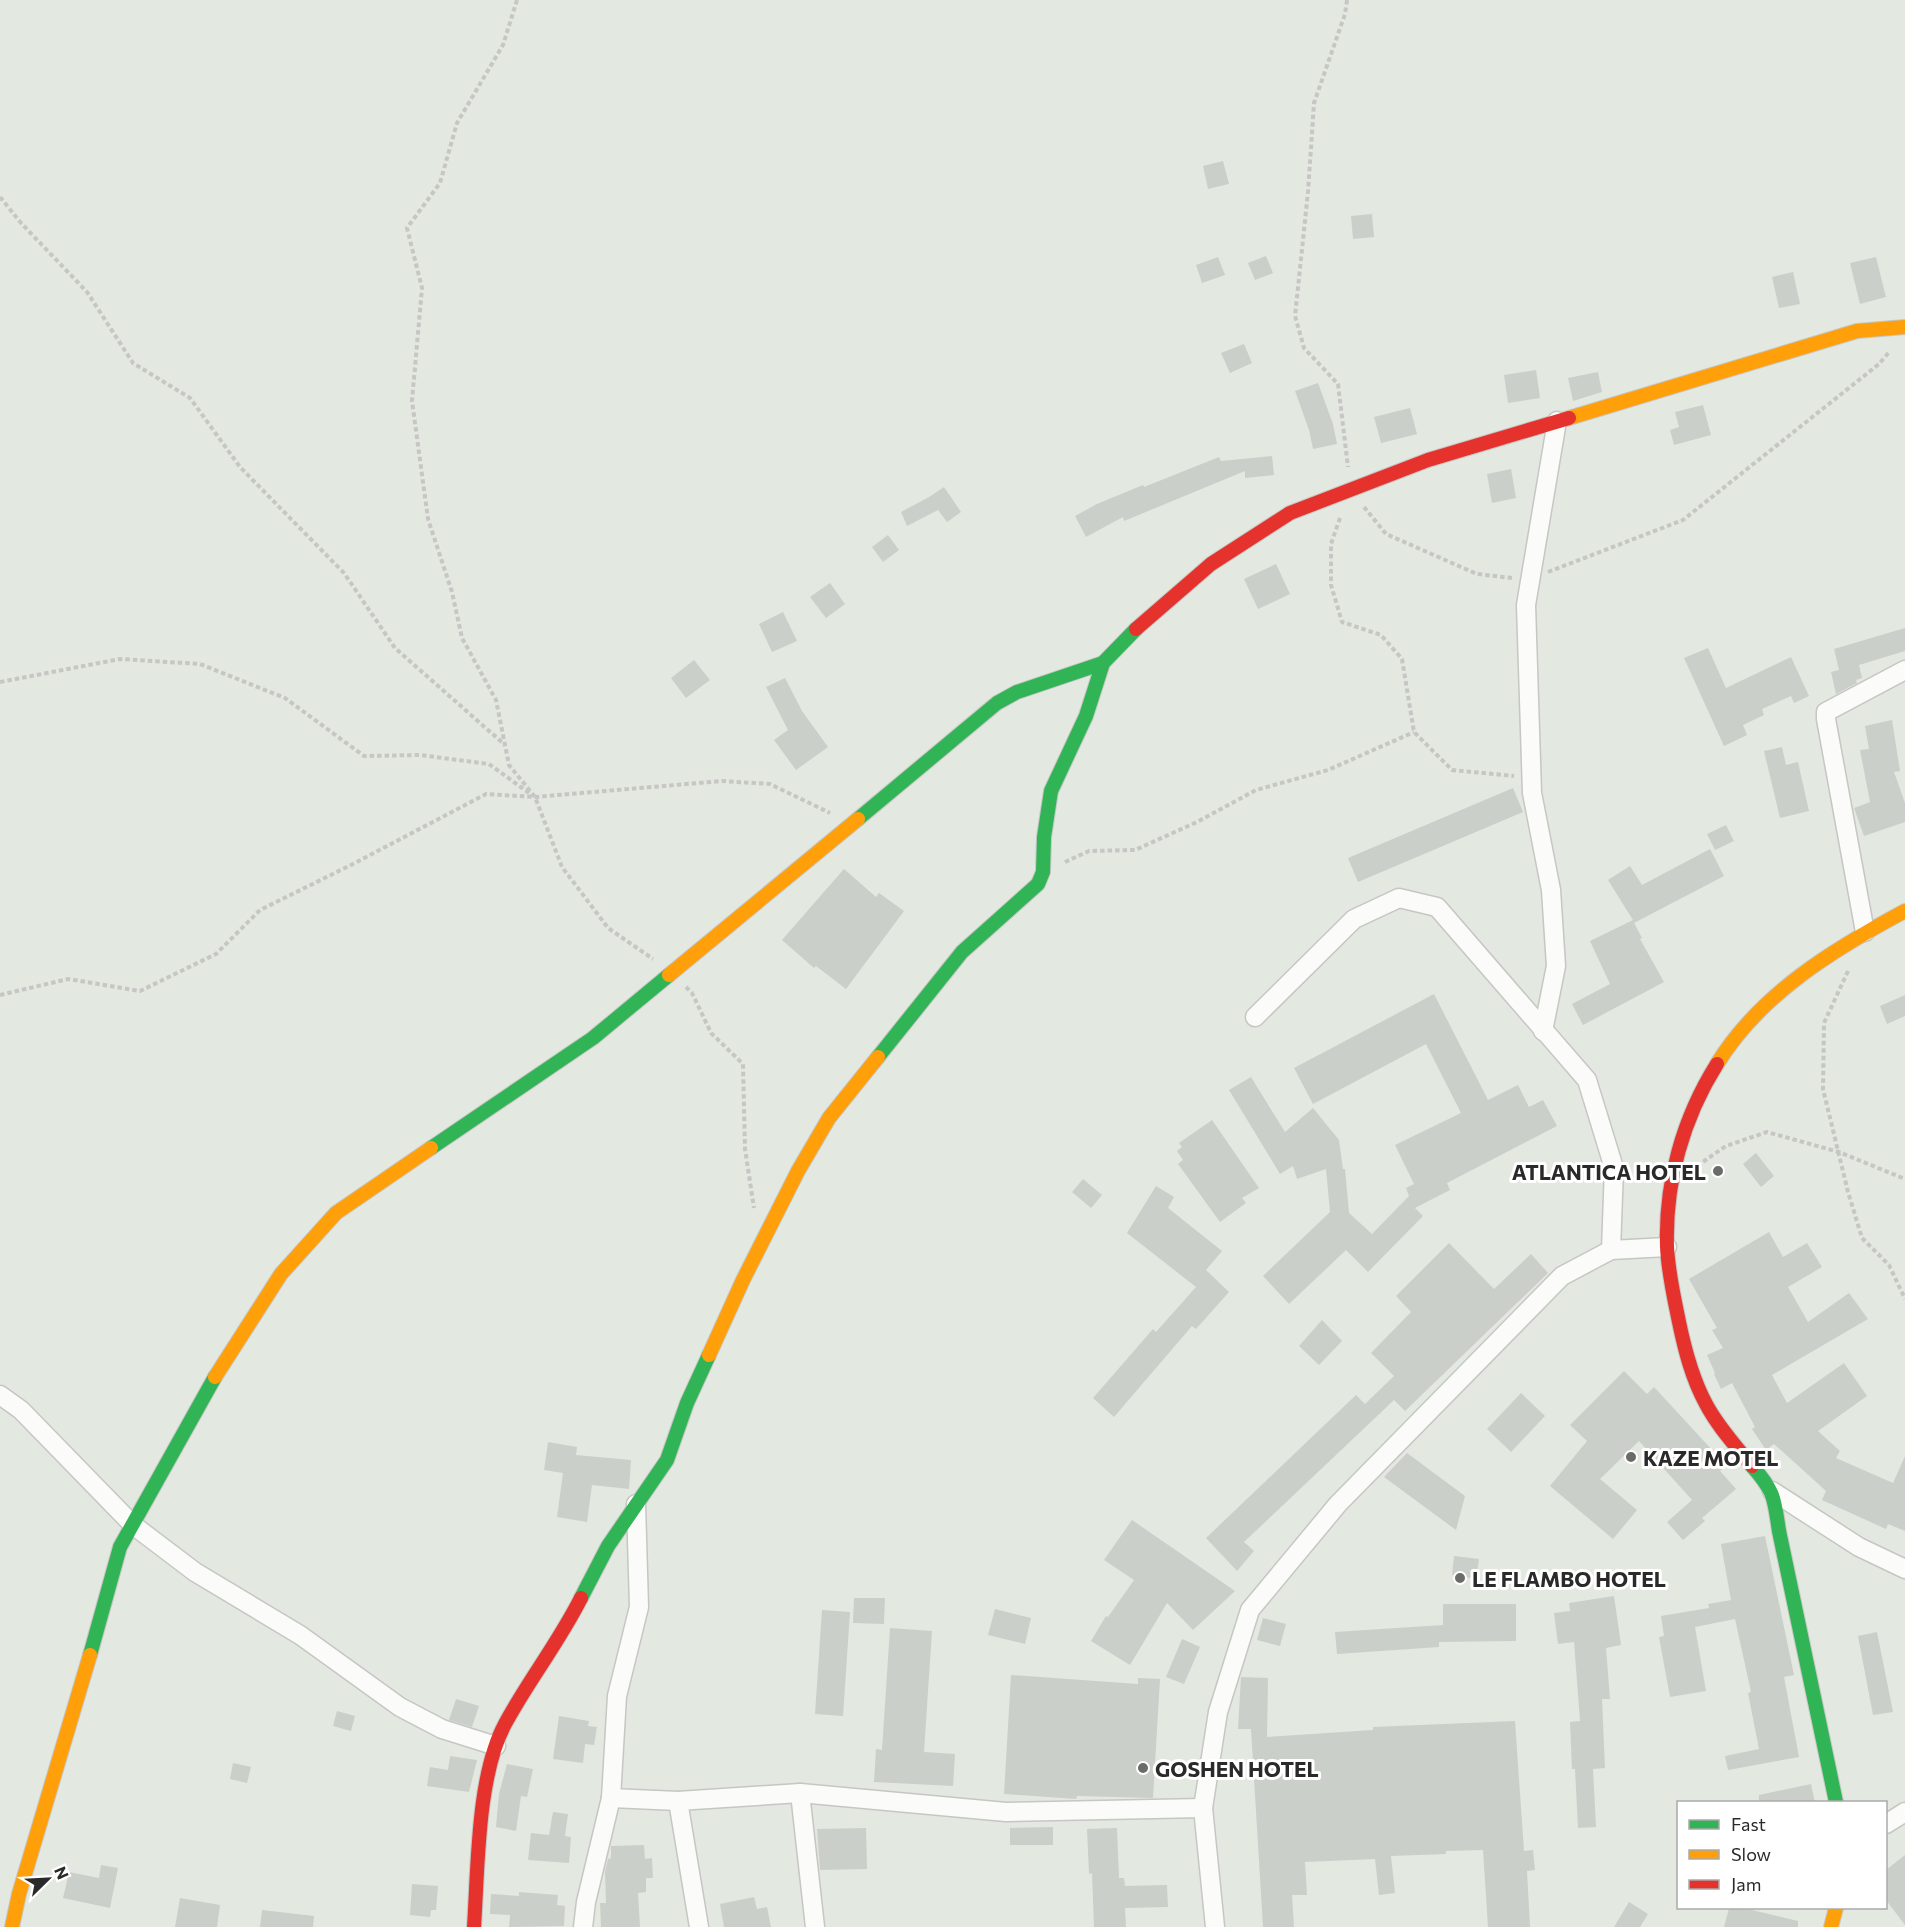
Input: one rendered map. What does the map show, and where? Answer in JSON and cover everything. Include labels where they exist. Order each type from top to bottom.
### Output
[{"type":"street","points":[[474,1927],[484,1791],[504,1725],[570,1620],[608,1546],[667,1460],[687,1403],[743,1280],[798,1171],[830,1118],[962,952],[1038,884],[1043,872],[1044,837],[1051,791],[1086,716],[1103,663],[1137,628],[1211,564],[1290,513],[1428,460],[1857,332],[1905,327]]},
{"type":"street","points":[[1544,1031],[1556,966],[1551,890],[1532,793],[1526,605],[1557,421]]},
{"type":"street","points":[[12,1927],[19,1894],[78,1699],[120,1547],[208,1388],[281,1274],[336,1213],[593,1038],[997,703],[1017,692],[1103,663]]},
{"type":"street","points":[[1865,932],[1826,712],[1905,670]]},
{"type":"street","points":[[1255,1017],[1354,919],[1399,898],[1437,907],[1587,1080],[1614,1168],[1611,1250]]},
{"type":"street","points":[[1905,911],[1865,932],[1810,967],[1770,1000],[1740,1032],[1711,1072],[1688,1121],[1672,1174],[1667,1247],[1672,1294],[1686,1354],[1702,1396],[1723,1430],[1772,1491],[1859,1547],[1905,1569]]},
{"type":"street","points":[[1215,1927],[1203,1808],[1218,1712],[1250,1610],[1338,1504],[1562,1276],[1611,1250],[1667,1247]]},
{"type":"street","points":[[0,1395],[21,1410],[133,1525],[195,1572],[300,1635],[400,1707],[442,1729],[496,1746]]},
{"type":"street","points":[[1772,1491],[1836,1801]]},
{"type":"street","points":[[583,1927],[586,1902],[611,1798],[617,1696],[639,1607],[636,1504]]},
{"type":"street","points":[[611,1798],[678,1801],[800,1793],[1006,1812],[1203,1808]]},
{"type":"street","points":[[800,1793],[815,1927]]},
{"type":"street","points":[[678,1801],[699,1927]]},
{"type":"street","points":[[1887,1823],[1905,1812]]},
{"type":"street","points":[[1831,1927],[1836,1909]]},
{"type":"path","points":[[517,0],[503,45],[458,123],[440,183],[408,228],[422,288],[412,401],[428,519],[452,592],[462,638],[496,700],[509,765],[535,797],[562,867],[608,928],[672,973],[692,993],[711,1033],[743,1064],[746,1149],[755,1214]]},
{"type":"path","points":[[1347,0],[1345,14],[1314,103],[1296,316],[1305,348],[1338,384],[1350,490],[1331,544],[1331,585],[1342,622],[1381,634],[1402,659],[1414,732],[1452,770],[1532,777]]},
{"type":"path","points":[[0,196],[21,223],[87,292],[133,363],[190,398],[240,467],[344,573],[395,648],[505,745]]},
{"type":"path","points":[[1350,490],[1386,534],[1477,574],[1531,579],[1683,520],[1879,364],[1892,348]]},
{"type":"path","points":[[0,682],[120,659],[200,664],[285,698],[364,756],[420,755],[489,764],[535,797]]},
{"type":"path","points":[[1043,872],[1089,851],[1135,850],[1197,822],[1256,790],[1328,770],[1414,732]]},
{"type":"path","points":[[0,995],[68,979],[140,991],[216,954],[260,910],[486,794],[535,797],[722,781],[770,784],[853,824]]},
{"type":"path","points":[[1852,962],[1824,1023],[1823,1089],[1862,1238],[1888,1265],[1905,1299]]},
{"type":"path","points":[[1671,1185],[1726,1146],[1767,1132],[1839,1152],[1905,1179]]},
{"type":"building","points":[[1223,161],[1229,184],[1208,189],[1203,166]]},
{"type":"building","points":[[1372,214],[1374,237],[1353,239],[1351,216]]},
{"type":"building","points":[[1266,256],[1273,273],[1255,280],[1248,263]]},
{"type":"building","points":[[1218,257],[1225,275],[1202,283],[1196,265]]},
{"type":"building","points":[[1876,257],[1886,297],[1860,304],[1850,263]]},
{"type":"building","points":[[1793,272],[1800,304],[1779,308],[1772,277]]},
{"type":"building","points":[[1244,344],[1252,363],[1230,373],[1221,353]]},
{"type":"building","points":[[1536,370],[1540,398],[1508,403],[1504,375]]},
{"type":"building","points":[[1598,372],[1602,392],[1573,401],[1568,378]]},
{"type":"building","points":[[1318,383],[1333,424],[1337,444],[1313,449],[1309,430],[1295,391]]},
{"type":"building","points":[[1703,405],[1711,435],[1674,445],[1670,430],[1679,427],[1675,412]]},
{"type":"building","points":[[1410,408],[1417,434],[1381,443],[1374,417]]},
{"type":"building","points":[[1272,456],[1274,475],[1245,478],[1245,471],[1124,521],[1123,517],[1086,537],[1075,516],[1143,485],[1144,487],[1219,457],[1221,461]]},
{"type":"building","points":[[1511,469],[1516,498],[1492,503],[1487,474]]},
{"type":"building","points":[[944,487],[961,512],[947,522],[938,510],[907,526],[901,512]]},
{"type":"building","points":[[888,535],[899,550],[883,562],[872,547]]},
{"type":"building","points":[[1276,564],[1290,594],[1258,609],[1244,579]]},
{"type":"building","points":[[830,583],[845,604],[826,618],[810,597]]},
{"type":"building","points":[[783,612],[797,641],[772,652],[759,624]]},
{"type":"building","points":[[1905,628],[1905,651],[1859,665],[1862,678],[1836,694],[1831,672],[1839,670],[1834,649]]},
{"type":"building","points":[[1708,648],[1726,688],[1791,657],[1809,696],[1794,703],[1791,696],[1762,709],[1764,715],[1743,725],[1747,735],[1724,746],[1684,658]]},
{"type":"building","points":[[694,660],[710,680],[686,698],[671,678]]},
{"type":"building","points":[[785,678],[802,711],[828,747],[796,770],[774,740],[788,730],[766,687]]},
{"type":"building","points":[[1892,720],[1900,771],[1894,772],[1905,803],[1905,822],[1864,836],[1854,808],[1870,802],[1860,750],[1869,749],[1865,726]]},
{"type":"building","points":[[1782,747],[1786,765],[1798,762],[1809,811],[1780,818],[1764,751]]},
{"type":"building","points":[[1513,788],[1523,812],[1358,882],[1348,858]]},
{"type":"building","points":[[1726,825],[1734,841],[1715,850],[1707,834]]},
{"type":"building","points":[[1710,849],[1724,876],[1634,923],[1642,938],[1640,939],[1664,982],[1583,1025],[1572,1004],[1610,984],[1590,941],[1633,920],[1608,880],[1630,866],[1642,885]]},
{"type":"building","points":[[844,869],[876,897],[879,893],[904,911],[846,989],[816,966],[814,968],[782,940]]},
{"type":"building","points":[[1434,994],[1488,1100],[1518,1085],[1529,1107],[1543,1100],[1557,1126],[1447,1183],[1450,1190],[1415,1208],[1423,1216],[1368,1272],[1346,1250],[1289,1304],[1263,1276],[1330,1212],[1326,1169],[1297,1179],[1293,1166],[1280,1174],[1229,1090],[1251,1077],[1285,1132],[1313,1108],[1339,1140],[1343,1169],[1345,1169],[1349,1213],[1372,1234],[1409,1196],[1406,1188],[1414,1184],[1395,1145],[1461,1113],[1426,1044],[1313,1104],[1294,1068]]},
{"type":"building","points":[[1905,995],[1905,1016],[1887,1024],[1880,1006]]},
{"type":"building","points":[[1212,1120],[1259,1188],[1242,1198],[1246,1203],[1220,1222],[1178,1164],[1183,1160],[1177,1151],[1182,1147],[1179,1143]]},
{"type":"building","points":[[1756,1153],[1774,1176],[1761,1187],[1743,1164]]},
{"type":"building","points":[[1083,1179],[1102,1195],[1091,1208],[1072,1192]]},
{"type":"building","points":[[1156,1186],[1174,1197],[1168,1208],[1222,1251],[1206,1270],[1229,1292],[1196,1329],[1192,1326],[1114,1417],[1093,1398],[1153,1329],[1156,1332],[1196,1287],[1127,1233]]},
{"type":"building","points":[[1769,1232],[1783,1257],[1807,1243],[1822,1267],[1788,1287],[1808,1322],[1849,1293],[1868,1319],[1772,1375],[1787,1403],[1844,1363],[1867,1396],[1818,1431],[1840,1451],[1836,1458],[1893,1483],[1905,1456],[1905,1531],[1888,1524],[1886,1529],[1822,1500],[1826,1491],[1774,1444],[1766,1450],[1752,1429],[1755,1427],[1732,1383],[1721,1389],[1714,1374],[1707,1355],[1723,1348],[1712,1330],[1717,1328],[1689,1279]]},
{"type":"building","points":[[1449,1243],[1494,1289],[1531,1254],[1548,1273],[1405,1411],[1394,1400],[1244,1542],[1254,1551],[1237,1571],[1206,1538],[1356,1395],[1365,1404],[1394,1376],[1371,1353],[1411,1312],[1396,1296]]},
{"type":"building","points":[[1322,1320],[1342,1341],[1319,1365],[1299,1346]]},
{"type":"building","points":[[1624,1371],[1647,1394],[1654,1387],[1726,1465],[1720,1471],[1736,1489],[1702,1518],[1705,1521],[1683,1540],[1667,1522],[1692,1500],[1639,1441],[1600,1479],[1637,1510],[1613,1539],[1550,1486],[1587,1441],[1570,1425]]},
{"type":"building","points":[[1521,1393],[1545,1416],[1511,1452],[1487,1429]]},
{"type":"building","points":[[548,1442],[577,1447],[576,1455],[631,1460],[629,1489],[592,1485],[587,1522],[557,1517],[563,1473],[544,1470]]},
{"type":"building","points":[[1407,1453],[1465,1496],[1456,1530],[1384,1477]]},
{"type":"building","points":[[1132,1520],[1235,1591],[1193,1630],[1167,1603],[1130,1665],[1091,1641],[1106,1616],[1108,1617],[1134,1580],[1104,1560]]},
{"type":"building","points":[[1765,1536],[1794,1675],[1784,1677],[1799,1757],[1728,1770],[1725,1756],[1759,1749],[1748,1693],[1751,1692],[1735,1619],[1695,1627],[1706,1691],[1670,1697],[1659,1637],[1664,1636],[1661,1616],[1709,1608],[1708,1604],[1731,1600],[1721,1544]]},
{"type":"building","points":[[1454,1556],[1479,1559],[1476,1579],[1452,1575]]},
{"type":"building","points":[[1614,1596],[1621,1645],[1606,1648],[1610,1699],[1602,1699],[1605,1768],[1593,1769],[1596,1827],[1578,1828],[1570,1722],[1580,1721],[1574,1642],[1558,1644],[1554,1613],[1570,1611],[1569,1603]]},
{"type":"building","points":[[854,1598],[885,1598],[884,1624],[853,1623]]},
{"type":"building","points":[[1443,1604],[1516,1604],[1516,1641],[1439,1642],[1439,1647],[1337,1654],[1335,1632],[1443,1625]]},
{"type":"building","points":[[995,1609],[1031,1618],[1025,1644],[988,1635]]},
{"type":"building","points":[[822,1610],[850,1612],[843,1716],[815,1714]]},
{"type":"building","points":[[1263,1618],[1286,1624],[1280,1646],[1257,1640]]},
{"type":"building","points":[[890,1628],[932,1631],[924,1752],[955,1754],[953,1786],[874,1782],[876,1749],[882,1750]]},
{"type":"building","points":[[1877,1632],[1893,1712],[1873,1715],[1858,1636]]},
{"type":"building","points":[[1182,1639],[1200,1647],[1184,1684],[1166,1677]]},
{"type":"building","points":[[1011,1675],[1138,1684],[1138,1678],[1160,1679],[1153,1798],[1077,1796],[1076,1799],[1004,1794]]},
{"type":"building","points":[[1241,1677],[1268,1678],[1267,1737],[1373,1730],[1373,1727],[1515,1721],[1524,1851],[1533,1850],[1535,1870],[1527,1871],[1530,1927],[1488,1927],[1483,1850],[1391,1856],[1395,1893],[1379,1895],[1375,1859],[1305,1862],[1307,1895],[1292,1895],[1294,1927],[1263,1927],[1251,1729],[1238,1729]]},
{"type":"building","points":[[456,1699],[479,1706],[472,1727],[449,1720]]},
{"type":"building","points":[[337,1711],[355,1716],[351,1731],[333,1726]]},
{"type":"building","points":[[559,1716],[589,1721],[588,1726],[597,1727],[594,1745],[585,1744],[583,1763],[553,1759]]},
{"type":"building","points":[[450,1756],[477,1760],[469,1792],[427,1786],[430,1767],[448,1770]]},
{"type":"building","points":[[233,1763],[251,1767],[247,1783],[230,1779]]},
{"type":"building","points":[[507,1764],[533,1769],[527,1797],[521,1796],[516,1831],[496,1827],[499,1794]]},
{"type":"building","points":[[1811,1784],[1815,1801],[1759,1801],[1759,1795]]},
{"type":"building","points":[[553,1812],[568,1814],[565,1836],[571,1837],[569,1863],[528,1860],[531,1833],[549,1835]]},
{"type":"building","points":[[1053,1827],[1053,1845],[1010,1845],[1010,1828]]},
{"type":"building","points":[[866,1828],[867,1869],[820,1870],[817,1829]]},
{"type":"building","points":[[1117,1828],[1119,1878],[1124,1878],[1125,1886],[1167,1885],[1168,1907],[1125,1908],[1126,1927],[1094,1927],[1092,1873],[1089,1874],[1087,1829]]},
{"type":"building","points":[[644,1845],[645,1859],[652,1858],[653,1878],[646,1878],[646,1892],[638,1893],[640,1927],[601,1927],[600,1903],[606,1903],[605,1872],[608,1859],[611,1858],[611,1846]]},
{"type":"building","points":[[1905,1855],[1905,1925],[1887,1901],[1887,1869]]},
{"type":"building","points":[[101,1865],[118,1868],[110,1908],[63,1898],[69,1872],[99,1878]]},
{"type":"building","points":[[412,1884],[438,1886],[436,1910],[431,1910],[430,1917],[410,1915]]},
{"type":"building","points":[[519,1892],[558,1895],[557,1905],[565,1906],[564,1926],[509,1927],[510,1915],[490,1914],[491,1894],[519,1896]]},
{"type":"building","points":[[754,1897],[757,1909],[767,1907],[771,1927],[724,1927],[720,1904]]},
{"type":"building","points":[[180,1898],[220,1905],[217,1927],[175,1927]]},
{"type":"building","points":[[1629,1902],[1648,1914],[1640,1927],[1614,1927]]},
{"type":"building","points":[[1729,1909],[1748,1909],[1798,1921],[1798,1927],[1724,1927]]},
{"type":"building","points":[[262,1910],[314,1916],[313,1927],[260,1927]]},
{"type":"traffic: fast","points":[[878,1057],[962,952],[1038,884],[1043,872],[1044,837],[1051,791],[1086,716],[1103,663],[1136,629]]},
{"type":"traffic: fast","points":[[858,819],[997,703],[1017,692],[1103,663]]},
{"type":"traffic: fast","points":[[431,1148],[593,1038],[669,975]]},
{"type":"traffic: fast","points":[[581,1598],[608,1546],[667,1460],[687,1403],[709,1355]]},
{"type":"traffic: fast","points":[[90,1655],[120,1547],[215,1377]]},
{"type":"traffic: fast","points":[[1752,1466],[1765,1482],[1774,1503],[1836,1801]]},
{"type":"traffic: slow","points":[[1569,418],[1857,331],[1905,327]]},
{"type":"traffic: slow","points":[[669,975],[858,819]]},
{"type":"traffic: slow","points":[[1717,1064],[1735,1039],[1777,995],[1826,958],[1905,911]]},
{"type":"traffic: slow","points":[[709,1355],[743,1280],[798,1171],[829,1118],[878,1057]]},
{"type":"traffic: slow","points":[[215,1377],[281,1274],[336,1213],[431,1148]]},
{"type":"traffic: slow","points":[[12,1927],[19,1894],[90,1655]]},
{"type":"traffic: slow","points":[[1831,1927],[1836,1909]]},
{"type":"traffic: jam","points":[[1136,629],[1211,564],[1290,513],[1428,460],[1569,418]]},
{"type":"traffic: jam","points":[[1717,1064],[1695,1106],[1678,1151],[1669,1198],[1667,1246],[1681,1333],[1697,1384],[1716,1421],[1752,1466]]},
{"type":"traffic: jam","points":[[474,1927],[480,1823],[489,1769],[496,1745],[514,1708],[581,1598]]},
{"type":"place","name":"ATLANTICA HOTEL","points":[[1718,1171]]},
{"type":"place","name":"KAZE MOTEL","points":[[1631,1457]]},
{"type":"place","name":"LE FLAMBO HOTEL","points":[[1460,1578]]},
{"type":"place","name":"GOSHEN HOTEL","points":[[1143,1768]]}]
